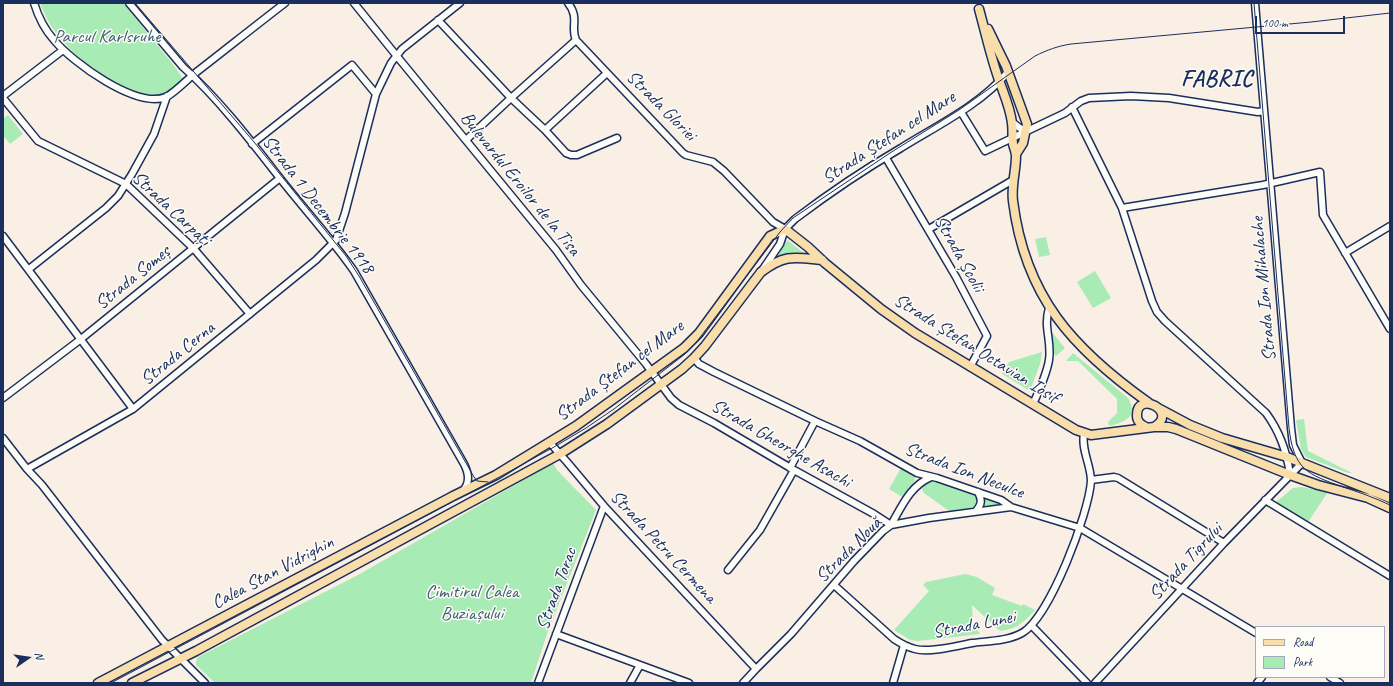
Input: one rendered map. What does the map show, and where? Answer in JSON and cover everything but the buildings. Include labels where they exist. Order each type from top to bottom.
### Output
[{"type":"main road","points":[[978,6],[1008,72],[1027,124],[1023,143],[1016,154]]},
{"type":"main road","points":[[978,6],[1012,122],[1013,145],[1016,154],[1013,180],[1013,200],[1022,248],[1040,292],[1049,308],[1076,342],[1132,391],[1149,403],[1190,425],[1222,438],[1287,457],[1390,498]]},
{"type":"main road","name":"Strada Ștefan cel Mare","points":[[463,491],[496,475],[550,443],[678,353],[692,341],[770,236],[785,229]]},
{"type":"main road","name":"Strada Ștefan Octavian Iosif","points":[[785,229],[881,308],[915,333],[1084,434]]},
{"type":"main road","points":[[761,272],[773,263],[786,258],[799,257],[822,260]]},
{"type":"main road","name":"Strada Ștefan cel Mare","points":[[480,497],[560,454],[607,424],[694,358],[705,346],[761,272]]},
{"type":"main road","points":[[1132,391],[1140,423],[1150,427]]},
{"type":"main road","points":[[1125,430],[1142,406],[1149,403]]},
{"type":"main road","points":[[1150,427],[1161,419],[1160,409]]},
{"type":"main road","points":[[1084,434],[1098,435],[1150,427],[1168,427],[1290,475],[1318,485],[1368,498],[1390,508]]},
{"type":"main road","name":"Calea Stan Vidrighin","points":[[98,683],[463,491]]},
{"type":"main road","name":"Calea Stan Vidrighin","points":[[132,683],[480,497]]},
{"type":"street","points":[[34,3],[45,26],[54,40],[63,50],[91,73],[112,85],[142,97],[153,98],[167,96],[285,3]]},
{"type":"street","name":"Strada 1 Decembrie 1918","points":[[129,3],[183,67],[193,75],[252,144],[334,243],[354,271],[464,464],[468,479],[466,487],[463,491]]},
{"type":"street","name":"Bulevardul Eroilor de la Tisa","points":[[354,3],[556,250],[582,285],[652,372],[660,385]]},
{"type":"street","points":[[334,243],[345,214],[376,94],[384,76],[396,55],[460,3]]},
{"type":"street","points":[[466,140],[576,40],[574,33],[574,15],[568,3]]},
{"type":"street","name":"Strada Ion Mihalache","points":[[1255,3],[1290,428],[1295,450],[1302,463]]},
{"type":"street","points":[[438,20],[511,98],[545,130],[566,153],[574,156],[582,154],[617,138]]},
{"type":"street","name":"Strada Gloriei","points":[[576,40],[683,153],[714,163],[724,171],[773,222],[785,229]]},
{"type":"street","points":[[3,97],[63,50]]},
{"type":"street","points":[[252,144],[352,65],[376,94]]},
{"type":"street","name":"Strada Ștefan cel Mare","points":[[761,272],[780,244],[785,229],[795,219],[992,90],[1008,72]]},
{"type":"street","points":[[545,130],[607,73]]},
{"type":"street","points":[[29,269],[106,208],[118,196],[154,134],[167,96]]},
{"type":"street","points":[[960,112],[985,151],[1065,113],[1081,101],[1089,98],[1131,96],[1169,98],[1258,112],[1264,111]]},
{"type":"street","name":"Strada Carpați","points":[[3,97],[38,141],[126,184],[194,249],[250,314]]},
{"type":"street","points":[[1072,107],[1122,208],[1152,301],[1157,312],[1266,413],[1279,432],[1287,457],[1290,475]]},
{"type":"street","points":[[1012,122],[1025,132]]},
{"type":"street","name":"Strada Școlii","points":[[886,158],[956,277],[987,336],[970,367]]},
{"type":"street","points":[[1122,208],[1270,183],[1320,172],[1323,215],[1390,329]]},
{"type":"street","name":"Strada Someș","points":[[3,398],[81,340],[280,178]]},
{"type":"street","points":[[929,230],[1013,180]]},
{"type":"street","points":[[1345,253],[1390,226]]},
{"type":"street","points":[[3,236],[133,409]]},
{"type":"street","name":"Strada Cerna","points":[[27,468],[133,409],[316,260],[334,243]]},
{"type":"street","points":[[1033,404],[1049,360],[1046,318],[1049,308]]},
{"type":"street","name":"Strada Ion Neculce","points":[[694,358],[699,364],[714,372],[860,441],[917,473],[937,478],[1001,500],[1011,507],[1080,528],[1255,632]]},
{"type":"street","name":"Strada Gheorghe Asachi","points":[[660,385],[679,404],[891,525]]},
{"type":"street","points":[[728,570],[760,530],[815,421]]},
{"type":"street","name":"Strada Lunei","points":[[834,585],[886,633],[904,645],[916,650],[963,645],[1014,637],[1023,633],[1032,626],[1058,584],[1085,513],[1091,480],[1084,445],[1084,434]]},
{"type":"street","points":[[3,438],[42,485],[168,647],[205,683]]},
{"type":"street","name":"Strada Petru Cermena","points":[[550,443],[604,506],[756,669]]},
{"type":"street","name":"Strada Tigrului","points":[[1095,683],[1224,543],[1302,463]]},
{"type":"street","points":[[891,525],[905,500],[919,480],[917,473]]},
{"type":"street","points":[[917,484],[931,477]]},
{"type":"street","points":[[1091,480],[1114,477],[1118,478],[1224,543]]},
{"type":"street","points":[[976,511],[981,504],[978,492]]},
{"type":"street","points":[[1265,500],[1390,576]]},
{"type":"street","name":"Strada Torac","points":[[538,683],[604,506]]},
{"type":"street","name":"Strada Nouă","points":[[744,683],[791,634],[883,531],[891,525],[976,511],[1011,507]]},
{"type":"street","points":[[1032,626],[1087,683]]},
{"type":"street","points":[[556,634],[689,683]]},
{"type":"street","points":[[893,683],[904,645]]},
{"type":"street","points":[[630,683],[640,665]]},
{"type":"green space","name":"Parcul Karlsruhe","points":[[40,3],[123,3],[184,80],[169,91],[158,95],[144,94],[130,90],[116,83],[88,65],[75,54],[51,26]]},
{"type":"green space","points":[[8,115],[23,134],[10,144],[3,135],[3,119]]},
{"type":"green space","points":[[1046,237],[1050,255],[1039,257],[1035,239]]},
{"type":"green space","points":[[787,240],[805,254],[776,258]]},
{"type":"green space","points":[[1095,271],[1111,298],[1093,308],[1077,282]]},
{"type":"green space","points":[[1050,330],[1065,348],[1056,356],[1053,353]]},
{"type":"green space","points":[[1042,352],[1040,364],[1030,391],[1002,374],[1009,362]]},
{"type":"green space","points":[[1073,353],[1128,398],[1132,410],[1129,418],[1120,423],[1109,426],[1108,422],[1117,413],[1117,399],[1078,361],[1066,361]]},
{"type":"green space","points":[[1304,419],[1308,451],[1352,473],[1348,473],[1306,457],[1301,449],[1296,420]]},
{"type":"green space","name":"Cimitirul Calea Buziașului","points":[[553,463],[557,470],[596,510],[548,631],[531,683],[215,683],[196,665],[198,657],[358,575]]},
{"type":"green space","points":[[901,468],[914,476],[915,480],[904,498],[889,489]]},
{"type":"green space","points":[[936,481],[1000,502],[1000,505],[949,511],[924,493],[922,489],[929,482]]},
{"type":"green space","points":[[1301,487],[1328,492],[1308,522],[1276,502],[1293,488]]},
{"type":"green space","points":[[965,574],[977,577],[995,588],[992,595],[1022,606],[1023,604],[1035,610],[1016,627],[1000,631],[972,605],[973,622],[980,634],[918,641],[910,640],[894,630],[929,591],[923,585],[926,582]]},
{"type":"tram line","points":[[135,3],[254,142],[346,256],[359,276],[474,477],[477,481],[488,482]]},
{"type":"tram line","points":[[1254,3],[1291,442],[1294,453],[1299,462],[1311,474],[1390,505]]},
{"type":"tram line","points":[[111,683],[505,474],[586,428],[614,409],[685,354],[695,344],[780,232],[793,218],[890,153],[959,110],[1035,56],[1053,48],[1071,44],[1311,22],[1390,13]]},
{"type":"district","name":"FABRIC","points":[[1217,80]]}]
